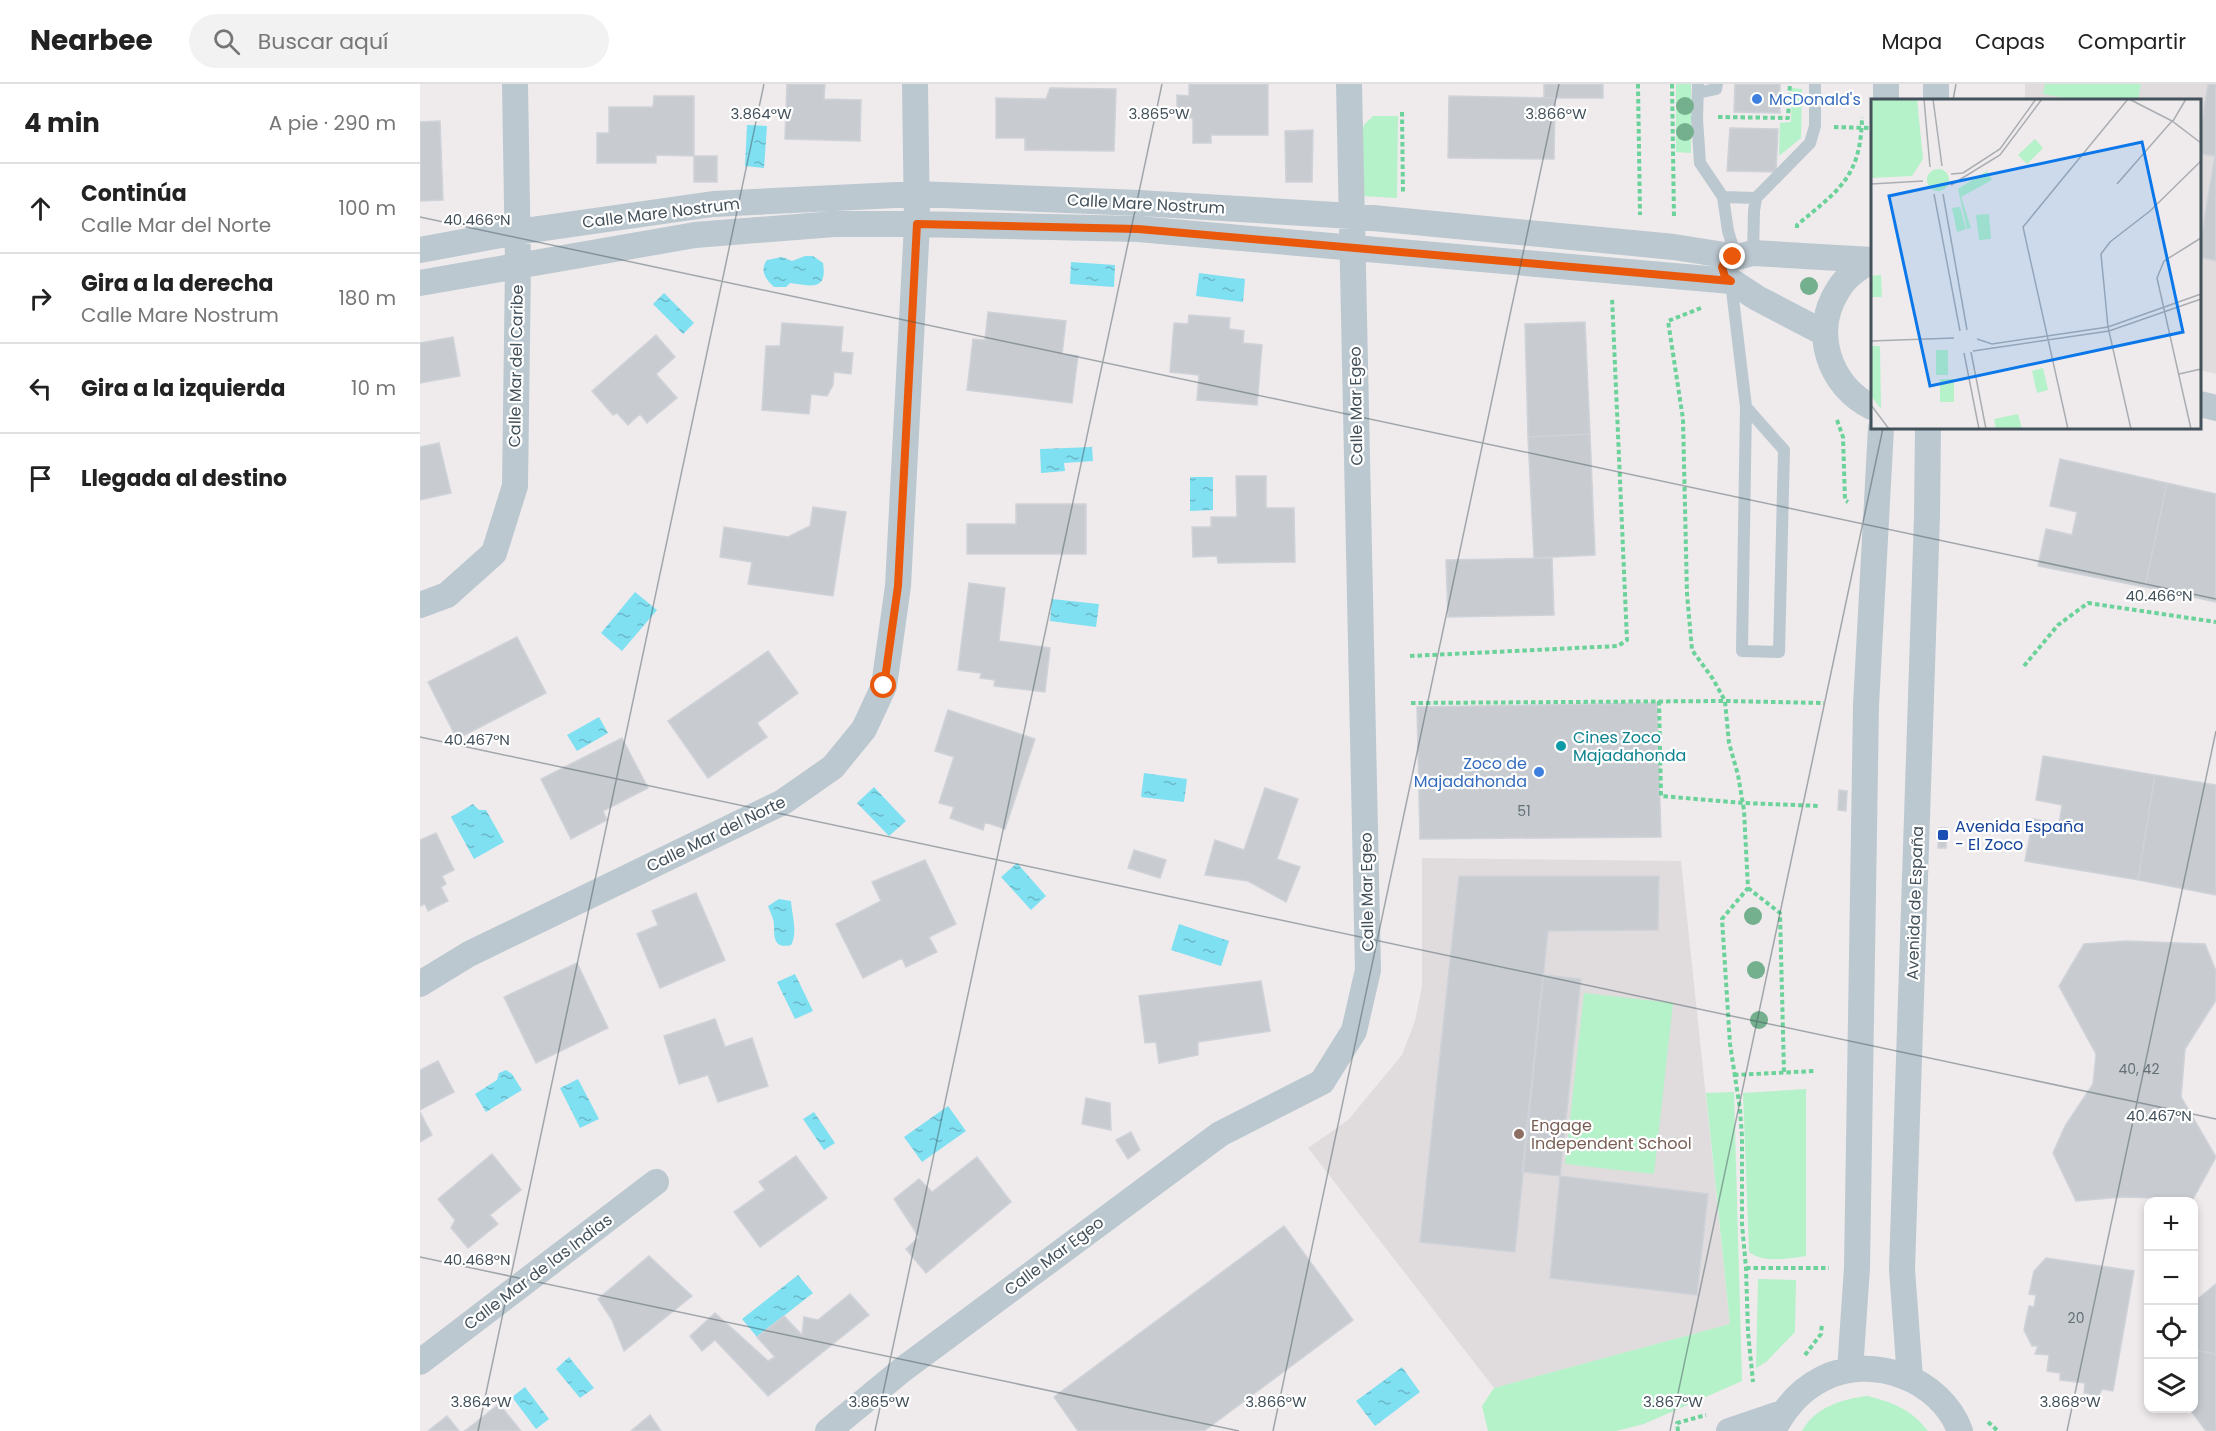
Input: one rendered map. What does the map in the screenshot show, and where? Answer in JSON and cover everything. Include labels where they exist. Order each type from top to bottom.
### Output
[{"type":"street","name":"Calle Mar del Caribe","points":[[420,605],[447,595],[494,553],[515,486],[518,265],[515,84]]},
{"type":"street","name":"Calle Mar del Norte","points":[[420,984],[469,954],[783,802],[833,767],[864,729],[884,686],[898,586],[917,224],[915,84]]},
{"type":"street","name":"Calle Mar Egeo","points":[[828,1431],[902,1370],[1220,1134],[1322,1082],[1354,1031],[1368,970],[1349,84]]},
{"type":"street","name":"Calle Mare Nostrum","points":[[420,250],[517,232],[713,204],[917,194],[1140,203],[1352,216],[1674,247],[1740,264]]},
{"type":"street","name":"Calle Mare Nostrum","points":[[420,283],[695,235],[834,224],[1138,229],[1353,249],[1740,264],[1871,260]]},
{"type":"street","points":[[1871,261],[1853,272],[1838,289],[1828,310],[1824,333],[1828,358],[1840,381],[1858,400],[1871,406]]},
{"type":"street","points":[[1740,264],[1757,298],[1824,333]]},
{"type":"street","points":[[2201,404],[2216,408]]},
{"type":"street","points":[[1850,1370],[1857,1268],[1866,705],[1881,429]]},
{"type":"street","name":"Avenida de España","points":[[1910,1378],[1902,1269],[1928,516],[1928,429]]},
{"type":"street","name":"Calle Mar de las Indias","points":[[420,1362],[656,1182]]},
{"type":"street","points":[[1722,1421],[1778,1422],[1800,1393],[1823,1378],[1850,1370],[1880,1369],[1910,1378],[1937,1396],[1956,1421],[1960,1431]]},
{"type":"lane","points":[[1717,84],[1716,89],[1698,88],[1697,119],[1700,163],[1723,197],[1728,231],[1740,264]]},
{"type":"lane","points":[[1746,407],[1784,450],[1779,652],[1742,651],[1746,407],[1740,264],[1756,198],[1810,143],[1815,126],[1815,84]]},
{"type":"lane","points":[[1723,197],[1756,198]]},
{"type":"path","points":[[1638,84],[1640,222]]},
{"type":"path","points":[[1672,84],[1674,221]]},
{"type":"path","points":[[1697,119],[1788,118],[1790,84]]},
{"type":"path","points":[[1402,112],[1403,198]]},
{"type":"path","points":[[1797,225],[1831,198],[1847,178],[1859,151],[1862,117]]},
{"type":"path","points":[[1410,656],[1618,646],[1627,640],[1612,292]]},
{"type":"path","points":[[1702,308],[1668,321],[1683,419],[1687,594],[1692,650],[1713,679],[1725,701],[1729,743],[1743,803],[1748,888],[1722,919],[1730,1044],[1742,1137],[1742,1224],[1748,1332],[1754,1382]]},
{"type":"path","points":[[1836,418],[1843,436],[1845,500],[1875,520]]},
{"type":"path","points":[[2024,666],[2058,625],[2088,603],[2216,622]]},
{"type":"path","points":[[1659,701],[1661,796],[1743,803],[1820,806]]},
{"type":"path","points":[[1411,703],[1725,701],[1824,703]]},
{"type":"path","points":[[1748,888],[1780,912],[1784,1072]]},
{"type":"path","points":[[1734,1075],[1814,1071]]},
{"type":"path","points":[[1746,1268],[1832,1267]]},
{"type":"path","points":[[1801,1359],[1821,1334],[1824,1313]]},
{"type":"path","points":[[1678,1431],[1677,1423],[1722,1421]]},
{"type":"path","points":[[1987,1421],[1998,1431]]},
{"type":"shaded area","points":[[2025,84],[2216,84],[2216,374],[2201,370],[2201,99],[2025,99]]},
{"type":"shaded area","name":"Engage Independent School","points":[[1422,858],[1681,861],[1730,1324],[1494,1388],[1308,1148],[1348,1120],[1402,1055],[1415,1021],[1422,986]]},
{"type":"green space","points":[[1676,84],[1691,84],[1691,153],[1676,152]]},
{"type":"green space","points":[[2045,84],[2141,84],[2138,99],[2070,99],[2043,94]]},
{"type":"green space","points":[[1792,88],[1802,89],[1801,138],[1779,156],[1780,123],[1791,122]]},
{"type":"green space","points":[[1373,116],[1398,116],[1397,198],[1362,196],[1362,131],[1364,125]]},
{"type":"green space","points":[[1584,993],[1673,1003],[1654,1174],[1565,1164]]},
{"type":"green space","points":[[1806,1089],[1806,1256],[1761,1258],[1749,1252],[1743,1093]]},
{"type":"green space","points":[[1734,1092],[1742,1381],[1644,1424],[1616,1431],[1488,1431],[1482,1406],[1494,1388],[1730,1324],[1706,1093]]},
{"type":"green space","points":[[1758,1279],[1796,1280],[1795,1332],[1766,1362],[1756,1368]]},
{"type":"green space","points":[[1867,1396],[1909,1412],[1928,1431],[1802,1431],[1822,1410],[1839,1402]]},
{"type":"water","points":[[747,125],[767,126],[764,168],[745,166]]},
{"type":"water","points":[[805,256],[813,256],[823,263],[824,273],[820,283],[810,285],[790,283],[786,287],[774,287],[766,278],[764,267],[767,260],[782,257],[792,261]]},
{"type":"water","points":[[1071,262],[1115,265],[1114,287],[1070,284]]},
{"type":"water","points":[[1199,273],[1245,279],[1243,302],[1196,296]]},
{"type":"water","points":[[664,293],[694,323],[683,334],[653,304]]},
{"type":"water","points":[[1092,447],[1093,461],[1064,463],[1065,471],[1041,473],[1040,449]]},
{"type":"water","points":[[1190,477],[1213,477],[1213,510],[1190,511]]},
{"type":"water","points":[[635,592],[657,610],[622,651],[601,633]]},
{"type":"water","points":[[1052,599],[1099,604],[1096,627],[1050,621]]},
{"type":"water","points":[[599,717],[608,733],[577,751],[567,735]]},
{"type":"water","points":[[1144,773],[1187,779],[1184,802],[1141,797]]},
{"type":"water","points":[[874,787],[906,821],[889,836],[857,803]]},
{"type":"water","points":[[473,804],[479,810],[486,810],[504,842],[474,859],[451,817]]},
{"type":"water","points":[[1017,863],[1046,896],[1031,910],[1001,877]]},
{"type":"water","points":[[779,899],[791,901],[794,929],[791,945],[778,944],[775,938],[773,920],[768,906]]},
{"type":"water","points":[[1179,924],[1229,941],[1221,966],[1171,950]]},
{"type":"water","points":[[795,974],[813,1011],[795,1019],[777,982]]},
{"type":"water","points":[[506,1070],[512,1074],[522,1090],[486,1112],[475,1094],[497,1080],[499,1073]]},
{"type":"water","points":[[578,1079],[599,1119],[580,1128],[560,1088]]},
{"type":"water","points":[[948,1106],[966,1131],[922,1162],[904,1137]]},
{"type":"water","points":[[814,1112],[835,1143],[824,1150],[803,1119]]},
{"type":"water","points":[[798,1275],[813,1293],[757,1337],[742,1319]]},
{"type":"water","points":[[569,1357],[594,1388],[580,1398],[556,1369]]},
{"type":"water","points":[[1402,1367],[1420,1392],[1375,1426],[1356,1401]]},
{"type":"water","points":[[525,1387],[549,1419],[536,1429],[512,1397]]},
{"type":"building","points":[[787,84],[825,84],[824,99],[861,100],[860,141],[785,139]]},
{"type":"building","points":[[1189,84],[1268,84],[1268,135],[1211,135],[1211,143],[1193,143],[1193,118],[1177,118],[1177,95],[1189,96]]},
{"type":"building","points":[[1544,84],[1603,84],[1603,98],[1544,98]]},
{"type":"building","name":"McDonald's","points":[[1735,84],[1780,84],[1780,113],[1734,112]]},
{"type":"building","points":[[2208,84],[2216,84],[2216,261],[2201,257],[2201,238],[2215,156],[2201,154],[2201,127]]},
{"type":"building","points":[[1050,88],[1116,89],[1114,151],[1025,150],[1025,138],[996,138],[996,98],[1046,99]]},
{"type":"building","points":[[654,96],[694,96],[694,156],[656,155],[656,163],[597,163],[597,133],[609,133],[609,107],[653,107]]},
{"type":"building","points":[[1449,96],[1555,98],[1554,159],[1448,158]]},
{"type":"building","points":[[440,121],[443,200],[420,201],[420,122]]},
{"type":"building","points":[[1730,128],[1778,129],[1776,172],[1727,171]]},
{"type":"building","points":[[1313,130],[1312,182],[1286,182],[1285,131]]},
{"type":"building","points":[[694,156],[717,156],[717,182],[694,182]]},
{"type":"building","points":[[988,312],[1066,321],[1062,354],[1078,356],[1072,403],[967,390],[973,339],[985,340]]},
{"type":"building","points":[[1189,315],[1230,318],[1229,329],[1244,331],[1243,343],[1262,345],[1257,405],[1197,400],[1199,375],[1170,372],[1174,323],[1188,324]]},
{"type":"building","points":[[1585,322],[1590,434],[1528,437],[1525,324]]},
{"type":"building","points":[[782,323],[843,327],[841,352],[853,353],[851,374],[834,372],[833,385],[827,396],[811,394],[809,414],[762,410],[766,346],[780,346]]},
{"type":"building","points":[[656,335],[675,357],[656,374],[677,398],[647,423],[640,414],[628,425],[617,413],[613,415],[592,391]]},
{"type":"building","points":[[453,337],[460,376],[420,383],[420,343]]},
{"type":"building","points":[[1590,434],[1595,555],[1534,558],[1528,437]]},
{"type":"building","points":[[439,443],[451,493],[420,500],[420,447]]},
{"type":"building","points":[[2060,459],[2167,483],[2145,587],[2038,566],[2046,529],[2072,535],[2077,512],[2050,506]]},
{"type":"building","points":[[1236,476],[1266,476],[1266,508],[1294,508],[1295,562],[1218,563],[1217,556],[1193,557],[1192,527],[1211,527],[1211,517],[1237,517]]},
{"type":"building","points":[[2167,483],[2216,494],[2216,602],[2145,587]]},
{"type":"building","points":[[1016,504],[1086,504],[1086,554],[967,554],[967,524],[1016,524]]},
{"type":"building","points":[[813,507],[846,512],[833,596],[748,584],[752,562],[720,557],[724,527],[788,537],[810,526]]},
{"type":"building","points":[[1552,558],[1554,615],[1448,617],[1446,560]]},
{"type":"building","points":[[969,583],[1005,588],[999,641],[1050,648],[1045,692],[994,686],[995,680],[980,678],[981,673],[958,670]]},
{"type":"building","points":[[517,637],[546,693],[457,739],[428,682]]},
{"type":"building","points":[[768,651],[798,693],[757,723],[767,737],[708,778],[668,721]]},
{"type":"building","name":"Zoco de Majadahonda","points":[[1657,703],[1661,837],[1420,839],[1417,707]]},
{"type":"building","points":[[948,710],[1035,739],[1005,829],[985,822],[983,830],[950,818],[954,807],[939,803],[954,757],[935,751]]},
{"type":"building","points":[[622,738],[648,788],[603,811],[607,820],[571,839],[541,779]]},
{"type":"building","points":[[2043,756],[2155,775],[2138,880],[2025,861],[2033,819],[2059,824],[2062,805],[2036,800]]},
{"type":"building","points":[[2155,775],[2216,785],[2216,895],[2138,880]]},
{"type":"building","points":[[1265,788],[1298,799],[1277,859],[1300,867],[1286,902],[1248,881],[1205,875],[1215,840],[1244,850]]},
{"type":"building","points":[[1839,790],[1847,791],[1846,811],[1838,810]]},
{"type":"building","points":[[1939,828],[1947,828],[1946,848],[1938,848]]},
{"type":"building","points":[[436,833],[454,870],[442,876],[446,884],[441,887],[448,901],[428,911],[425,904],[420,906],[420,840]]},
{"type":"building","points":[[1134,850],[1166,860],[1160,878],[1128,868]]},
{"type":"building","points":[[925,860],[956,924],[929,937],[937,952],[906,967],[902,958],[863,978],[836,924],[881,901],[872,882]]},
{"type":"building","points":[[1459,876],[1659,876],[1658,930],[1548,931],[1515,1252],[1420,1242]]},
{"type":"building","points":[[696,893],[725,960],[660,988],[637,934],[658,925],[652,911]]},
{"type":"building","points":[[2126,941],[2205,944],[2216,971],[2216,1000],[2185,1049],[2181,1097],[2216,1157],[2194,1197],[2122,1197],[2076,1201],[2053,1153],[2065,1126],[2093,1084],[2096,1054],[2059,986],[2084,944]]},
{"type":"building","points":[[577,963],[608,1028],[536,1063],[504,997]]},
{"type":"building","points":[[1543,975],[1581,979],[1560,1176],[1522,1172]]},
{"type":"building","points":[[1261,981],[1270,1031],[1198,1042],[1198,1055],[1159,1063],[1156,1042],[1145,1043],[1139,996]]},
{"type":"building","points":[[715,1019],[725,1047],[752,1038],[768,1086],[718,1102],[708,1075],[679,1084],[664,1036]]},
{"type":"building","points":[[438,1061],[454,1092],[420,1110],[420,1070]]},
{"type":"building","points":[[1086,1098],[1110,1103],[1111,1130],[1082,1124]]},
{"type":"building","points":[[420,1112],[432,1135],[420,1142]]},
{"type":"building","points":[[1131,1132],[1140,1150],[1128,1159],[1116,1140]]},
{"type":"building","points":[[492,1154],[521,1190],[490,1215],[498,1224],[468,1248],[451,1228],[455,1220],[438,1199]]},
{"type":"building","points":[[796,1156],[827,1198],[760,1247],[734,1212],[765,1190],[759,1182]]},
{"type":"building","points":[[977,1157],[1011,1202],[926,1273],[906,1249],[919,1237],[894,1199],[919,1179],[932,1192]]},
{"type":"building","points":[[1560,1176],[1708,1194],[1697,1295],[1550,1278]]},
{"type":"building","points":[[1284,1226],[1353,1320],[1204,1431],[1078,1431],[1054,1397]]},
{"type":"building","points":[[649,1256],[692,1296],[624,1351],[612,1320],[598,1299]]},
{"type":"building","points":[[2046,1258],[2134,1271],[2113,1391],[2102,1389],[2099,1396],[2084,1393],[2085,1383],[2060,1380],[2060,1373],[2047,1371],[2049,1355],[2035,1354],[2038,1346],[2032,1346],[2024,1330],[2029,1306],[2034,1307],[2036,1295],[2029,1294],[2034,1271]]},
{"type":"building","points":[[2216,1284],[2216,1354],[2198,1351],[2198,1299]]},
{"type":"building","points":[[850,1294],[869,1315],[768,1396],[715,1340],[702,1351],[690,1336],[715,1313],[768,1361],[775,1357],[757,1337],[784,1316],[802,1335],[804,1317],[818,1320]]},
{"type":"building","points":[[2198,1351],[2216,1354],[2216,1431],[2206,1431],[2193,1413],[2198,1413]]},
{"type":"building","points":[[499,1404],[521,1431],[464,1431],[466,1430]]},
{"type":"building","points":[[650,1415],[661,1431],[631,1431]]},
{"type":"building","points":[[447,1416],[459,1431],[428,1431]]},
{"type":"place","name":"McDonald's","points":[[1757,99]]},
{"type":"place","name":"Cines Zoco Majadahonda","points":[[1561,746]]},
{"type":"place","name":"Zoco de Majadahonda","points":[[1539,772]]},
{"type":"place","name":"Avenida España - El Zoco","points":[[1943,835]]},
{"type":"place","name":"Engage Independent School","points":[[1519,1134]]},
{"type":"route","points":[[884,686],[898,586],[917,224],[1138,229],[1731,281],[1725,277],[1722,267],[1725,261],[1733,257]]}]
